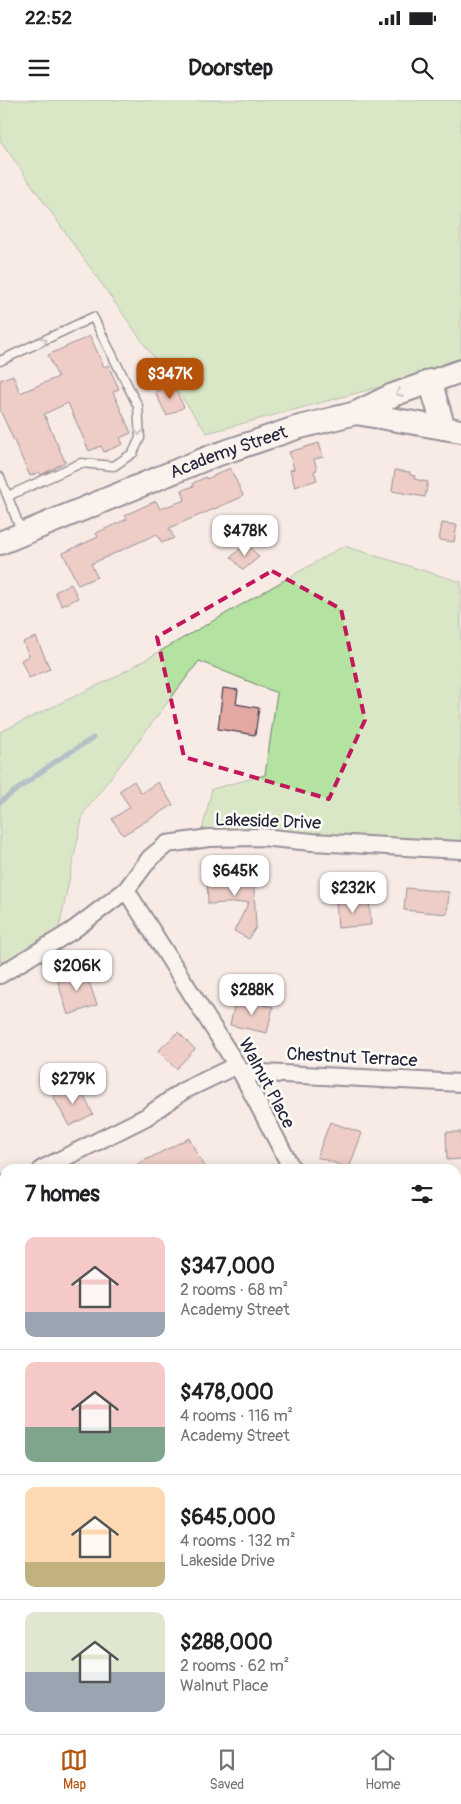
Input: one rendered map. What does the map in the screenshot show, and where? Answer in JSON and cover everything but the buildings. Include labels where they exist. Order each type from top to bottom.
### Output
[{"type":"street","name":"Academy Street","points":[[0,543],[210,457],[296,428],[356,413],[393,395],[461,372]]},
{"type":"street","points":[[430,382],[453,429]]},
{"type":"street","points":[[356,413],[453,429]]},
{"type":"street","name":"Lakeside Drive","points":[[0,975],[72,931],[126,890],[150,858],[167,844],[209,838],[262,837],[312,842],[461,850]]},
{"type":"street","name":"Walnut Place","points":[[126,890],[239,1069],[289,1164]]},
{"type":"street","name":"Chestnut Terrace","points":[[52,1164],[146,1117],[183,1091],[239,1069],[461,1083]]},
{"type":"lane","points":[[0,361],[93,317],[138,406],[140,438],[133,454],[114,466],[82,463],[8,496]]},
{"type":"lane","points":[[0,477],[23,535]]},
{"type":"highlighted area","points":[[272,571],[341,609],[365,720],[329,799],[184,757],[157,637]]},
{"type":"green space","points":[[0,100],[461,100],[461,360],[402,381],[207,433],[0,140]]},
{"type":"green space","points":[[344,546],[461,582],[461,858],[202,831],[212,789],[265,775],[277,693],[199,661],[83,814],[56,943],[0,962],[0,732],[115,677]]},
{"type":"waterway","points":[[0,802],[56,761],[93,738]]}]
